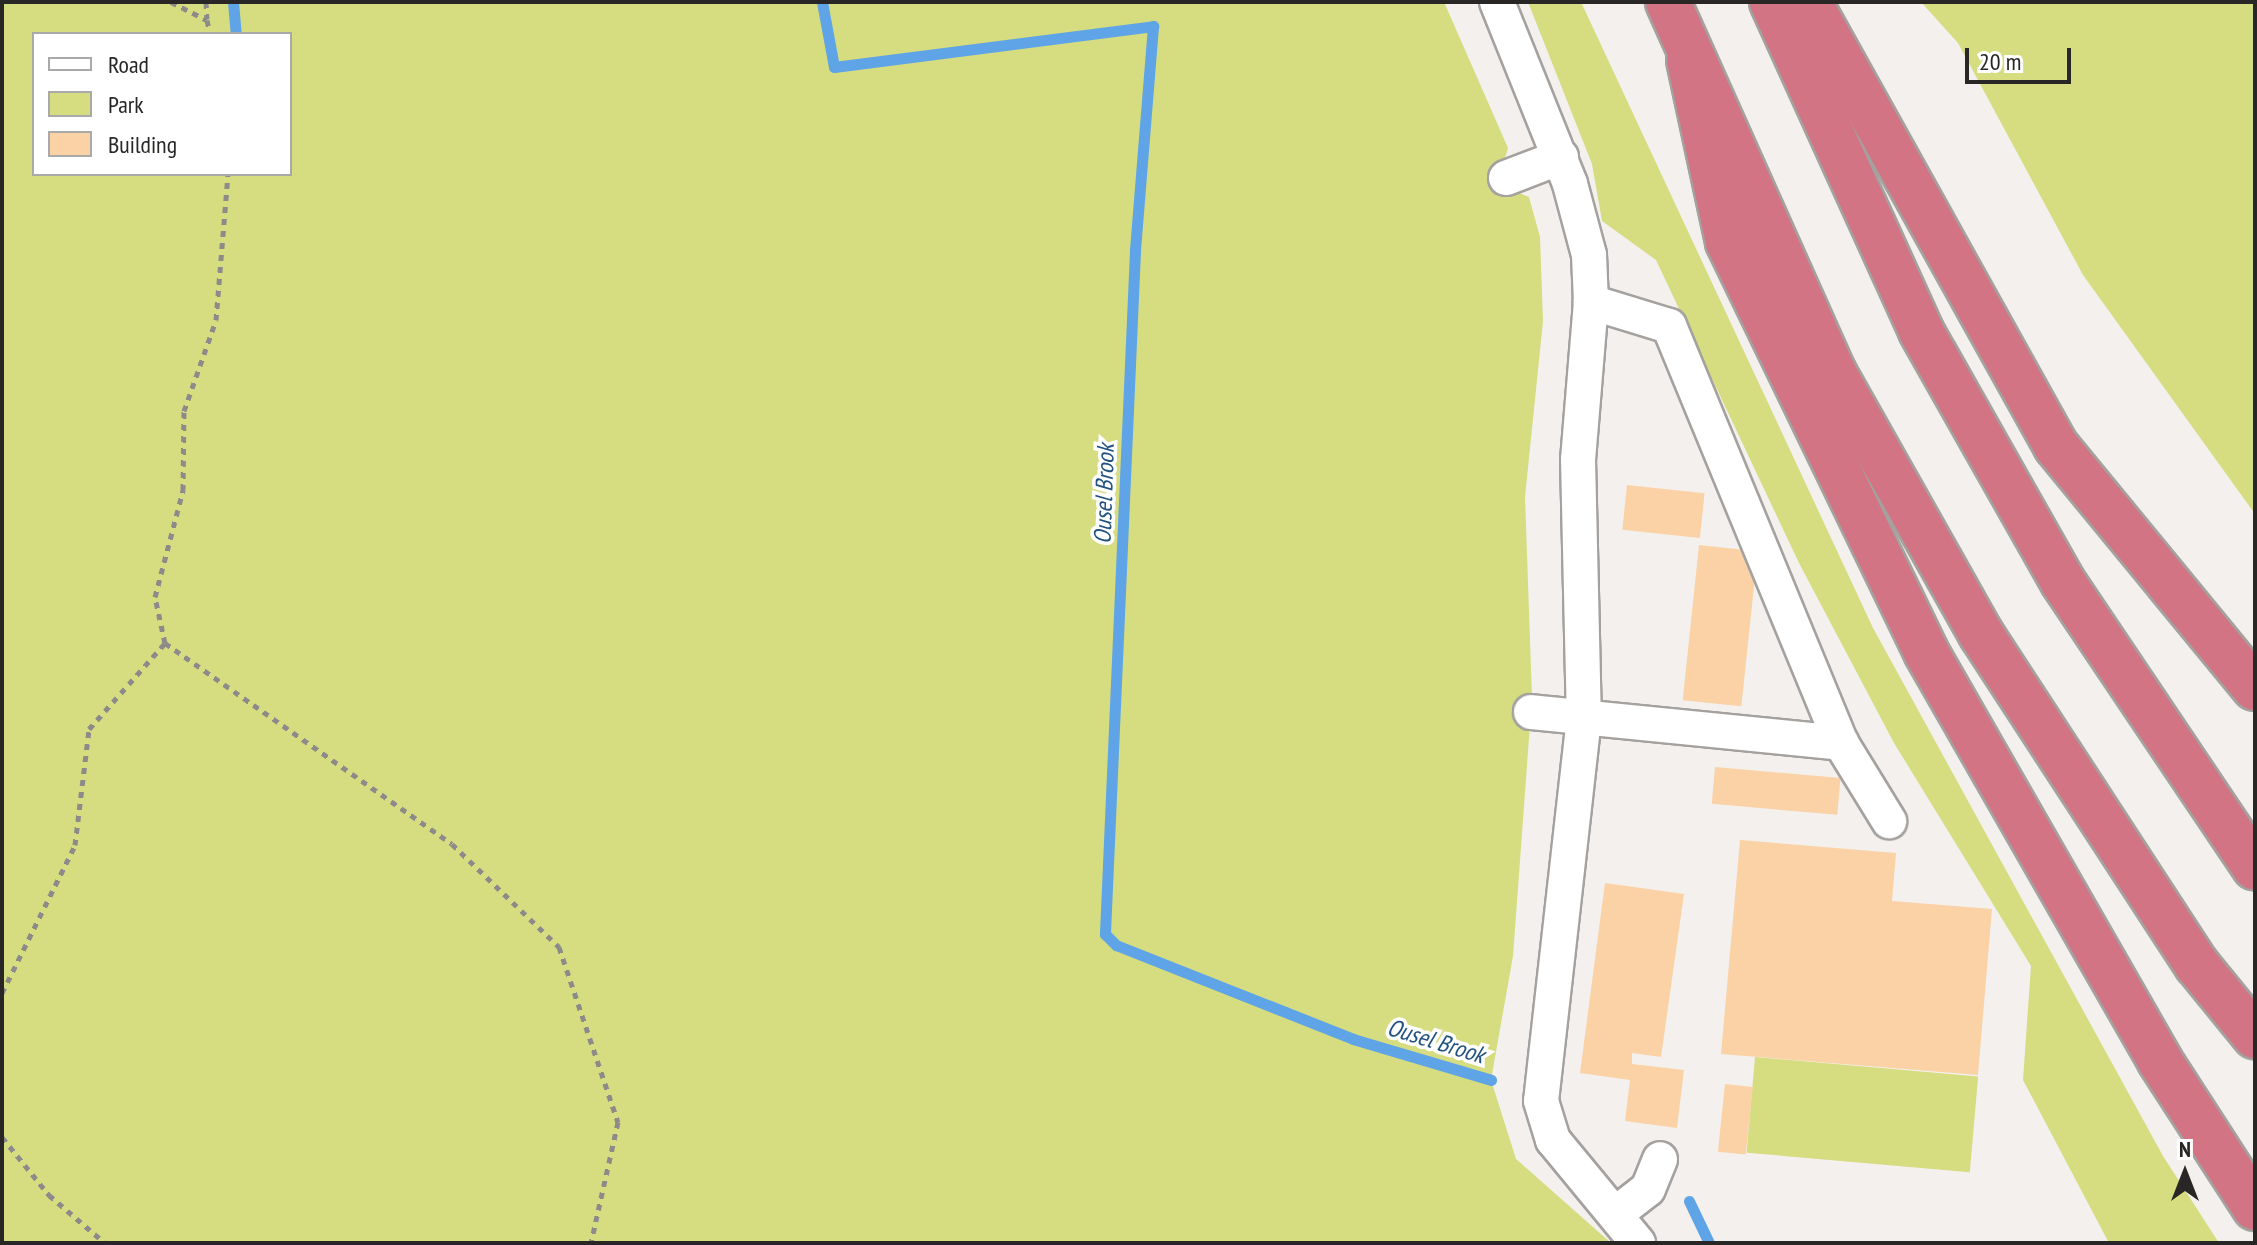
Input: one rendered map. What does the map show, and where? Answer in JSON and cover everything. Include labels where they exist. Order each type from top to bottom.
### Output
[{"type":"highway","points":[[1668,2],[1689,60],[1834,373],[1981,634],[2197,965],[2255,1036]]},
{"type":"highway","points":[[1772,2],[1921,331],[2063,582],[2255,868]]},
{"type":"highway","points":[[1809,2],[2056,446],[2255,688]]},
{"type":"highway","points":[[1689,60],[1728,242],[1926,652],[2160,1061],[2255,1208]]},
{"type":"lane","points":[[1497,2],[1561,157],[1586,243],[1591,302],[1578,459],[1584,718],[1541,1101],[1553,1140],[1617,1213],[1638,1243]]},
{"type":"lane","points":[[1506,178],[1561,157]]},
{"type":"lane","points":[[1591,302],[1669,326],[1841,743],[1889,821]]},
{"type":"lane","points":[[1531,712],[1841,743]]},
{"type":"lane","points":[[1617,1213],[1648,1189],[1660,1159]]},
{"type":"path","points":[[171,2],[207,20]]},
{"type":"path","points":[[206,2],[210,32]]},
{"type":"path","points":[[228,176],[216,320],[184,411],[183,490],[155,597],[165,643],[452,844],[559,947],[618,1122],[591,1243]]},
{"type":"path","points":[[2,993],[75,845],[89,729],[165,643]]},
{"type":"path","points":[[2,1137],[49,1195],[105,1243]]},
{"type":"green space","points":[[2,2],[1444,2],[1508,148],[1502,168],[1512,190],[1529,197],[1540,237],[1543,321],[1525,497],[1532,697],[1513,956],[1491,1080],[1516,1159],[1611,1243],[2,1243]]},
{"type":"green space","points":[[1528,2],[1581,2],[1873,628],[2163,1156],[2219,1243],[2109,1243],[2023,1080],[2031,966],[1894,743],[1799,563],[1656,260],[1602,221],[1592,164]]},
{"type":"green space","points":[[1921,2],[2255,2],[2255,514],[2083,275],[1958,43]]},
{"type":"green space","points":[[1755,1057],[1978,1077],[1970,1172],[1747,1153]]},
{"type":"building","points":[[1627,485],[1705,493],[1700,538],[1622,530]]},
{"type":"building","points":[[1699,545],[1758,551],[1741,706],[1683,700]]},
{"type":"building","points":[[1715,767],[1841,778],[1837,815],[1712,804]]},
{"type":"building","points":[[1740,840],[1896,853],[1892,901],[1992,909],[1978,1075],[1721,1054]]},
{"type":"building","points":[[1605,883],[1684,894],[1661,1057],[1632,1053],[1632,1064],[1684,1070],[1677,1128],[1625,1121],[1630,1080],[1580,1073]]},
{"type":"building","points":[[1725,1084],[1753,1087],[1746,1155],[1718,1152]]},
{"type":"waterway","points":[[233,2],[236,32]]},
{"type":"waterway","name":"Ousel Brook","points":[[822,2],[834,67],[1153,26],[1135,251],[1105,934],[1116,945],[1353,1039],[1491,1080]]},
{"type":"waterway","name":"Ousel Brook","points":[[1689,1201],[1709,1243]]}]
